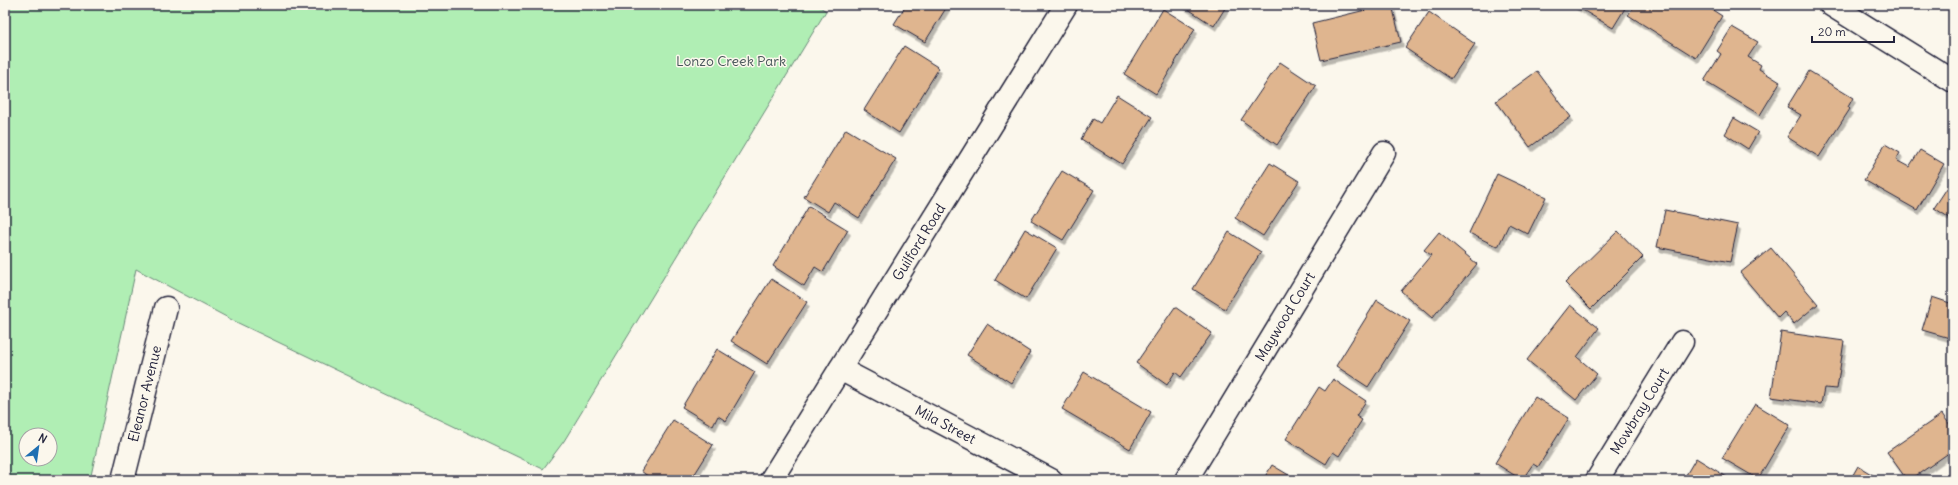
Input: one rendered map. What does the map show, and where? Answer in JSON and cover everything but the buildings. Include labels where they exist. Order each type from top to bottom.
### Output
[{"type":"street","name":"Guilford Road","points":[[771,480],[1066,5]]},
{"type":"street","points":[[1831,5],[1953,81]]},
{"type":"street","name":"Maywood Court","points":[[1186,480],[1384,153]]},
{"type":"street","name":"Eleanor Avenue","points":[[123,480],[166,308]]},
{"type":"street","name":"Mowbray Court","points":[[1597,480],[1682,342]]},
{"type":"street","name":"Mila Street","points":[[840,369],[1051,480]]},
{"type":"green space","name":"Lonzo Creek Park","points":[[5,5],[817,5],[826,11],[564,441],[543,469],[234,321],[136,269],[90,480],[5,480]]}]
